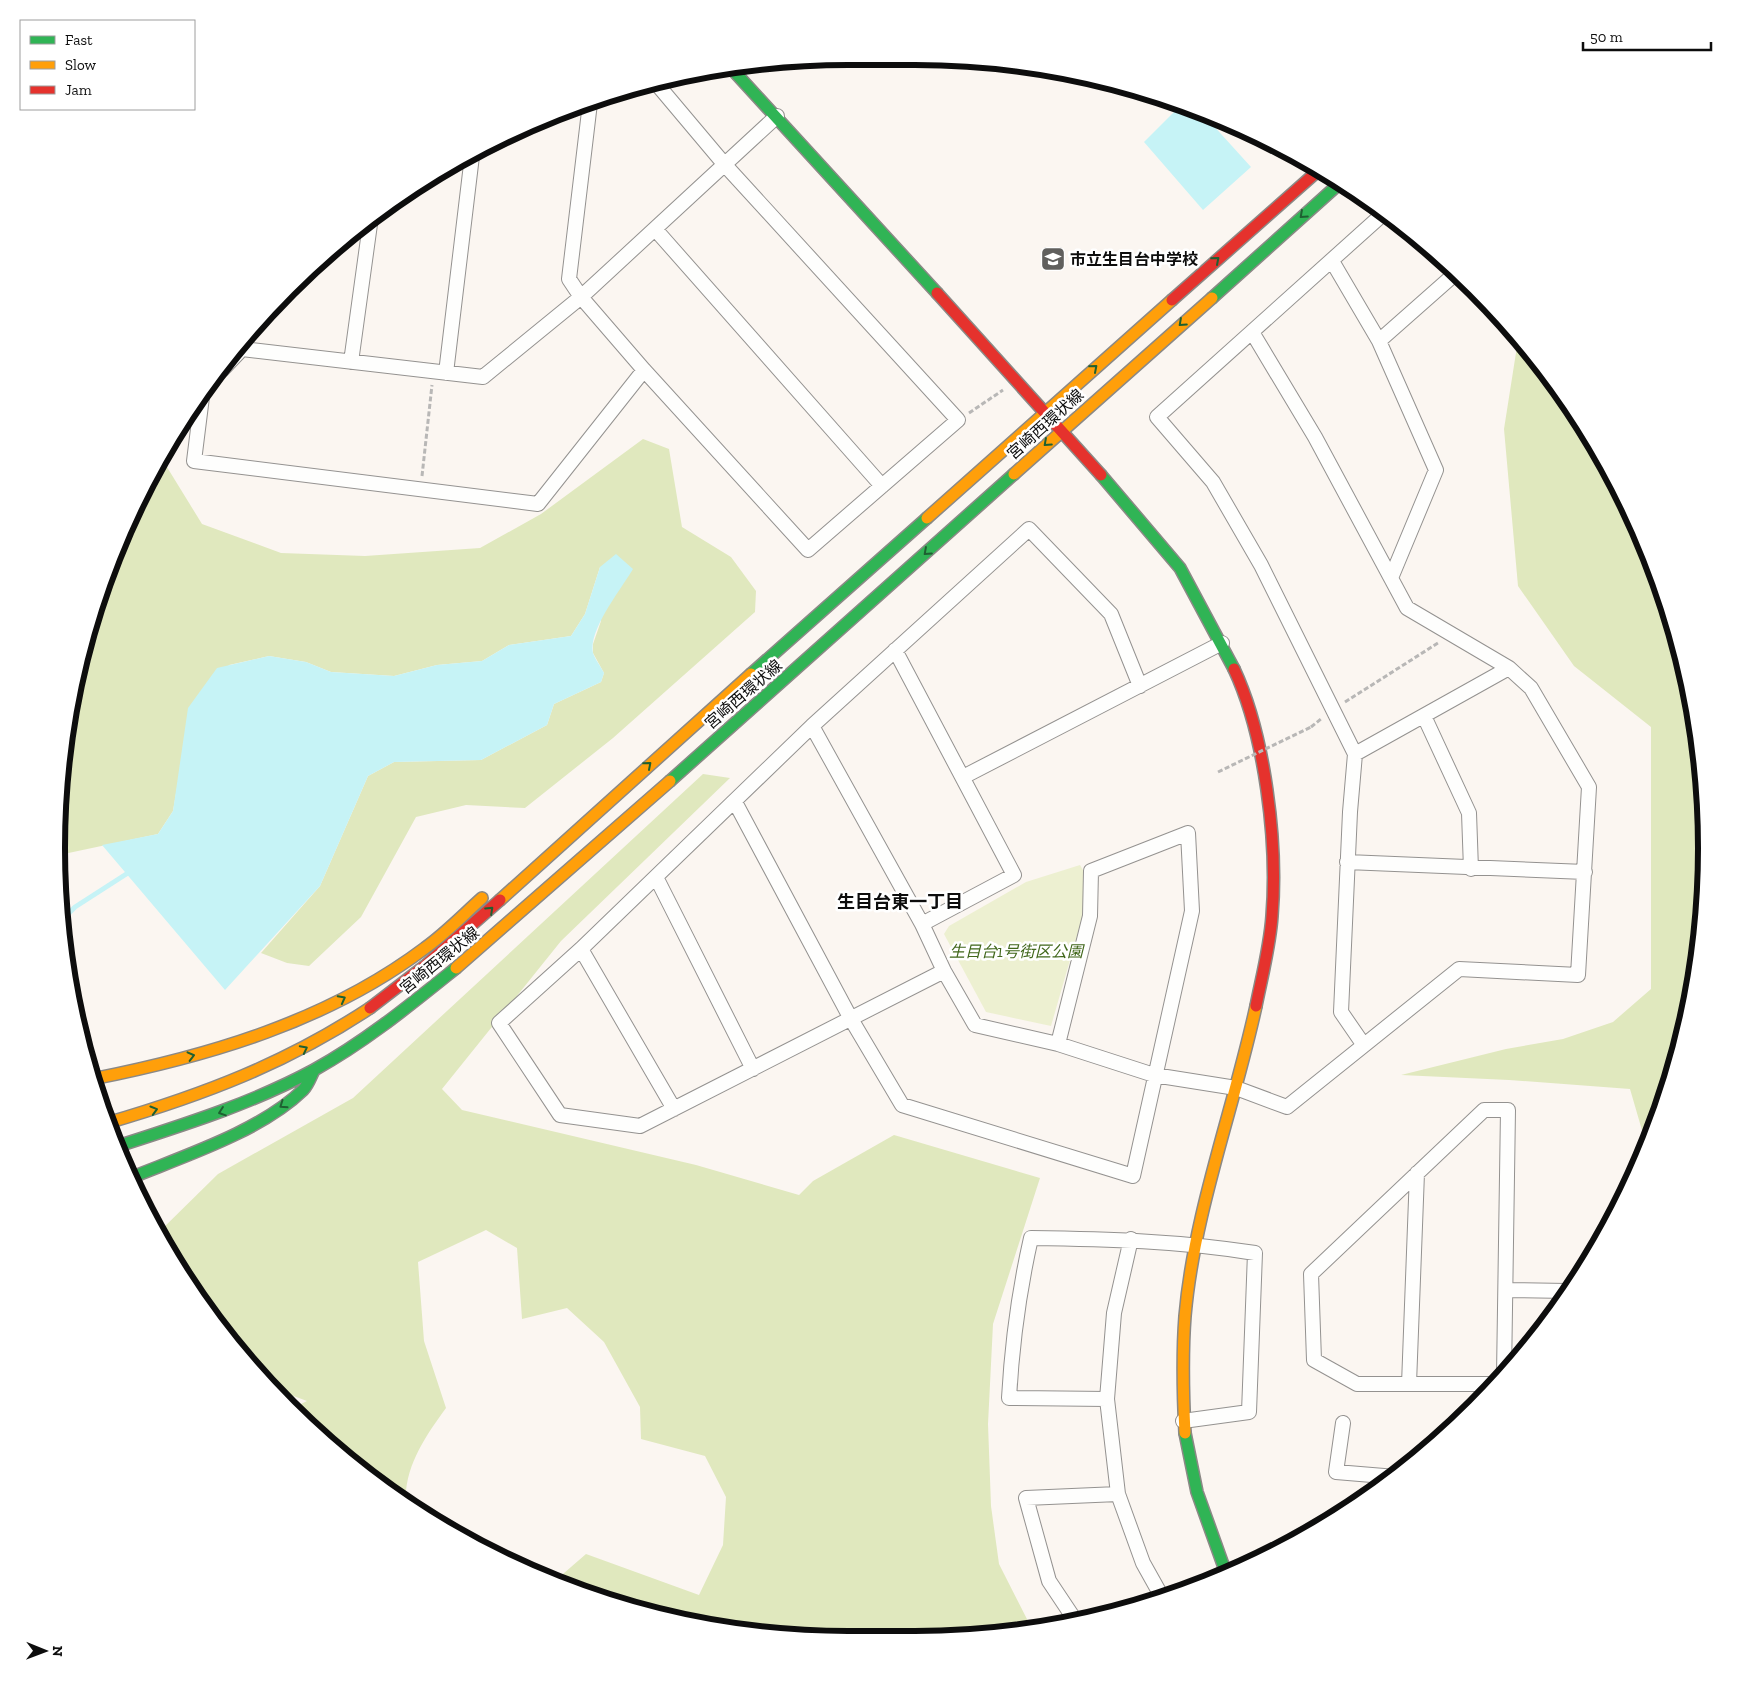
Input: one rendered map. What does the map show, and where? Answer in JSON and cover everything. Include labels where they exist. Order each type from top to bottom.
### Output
[{"type":"main road","points":[[736,74],[777,116],[1016,382],[1062,430],[1180,568],[1222,643],[1241,684],[1256,730],[1271,827],[1272,915],[1266,964],[1196,1244],[1185,1314],[1183,1421],[1197,1492],[1223,1567]]},
{"type":"main road","name":"宮崎西環状線","points":[[115,1121],[185,1101],[255,1073],[314,1044],[371,1007],[458,939],[628,782],[838,598],[1044,412],[1314,174]]},
{"type":"main road","name":"宮崎西環状線","points":[[124,1144],[231,1109],[314,1070],[388,1024],[488,941],[809,658],[1335,188]]},
{"type":"main road","points":[[542,846],[608,789],[628,782]]},
{"type":"main road","points":[[100,1077],[225,1048],[312,1015],[353,994],[418,954],[491,891]]},
{"type":"main road","points":[[137,1175],[208,1147],[266,1117],[304,1089],[314,1070]]},
{"type":"street","points":[[589,110],[569,279],[580,297],[644,370],[808,550],[958,420],[725,165],[660,88]]},
{"type":"street","points":[[248,345],[351,362],[483,377],[580,297],[777,116]]},
{"type":"street","points":[[440,373],[471,162]]},
{"type":"street","points":[[1363,1044],[1340,1012],[1347,862],[1355,754],[1261,565],[1213,482],[1157,417],[1379,218]]},
{"type":"street","points":[[351,362],[368,229]]},
{"type":"street","points":[[655,229],[882,486]]},
{"type":"street","points":[[1332,261],[1379,342],[1436,470],[1391,578]]},
{"type":"street","points":[[1379,342],[1452,278]]},
{"type":"street","points":[[812,726],[922,924],[944,971],[976,1025],[1058,1044],[1154,1075],[1236,1088],[1287,1107],[1363,1044],[1459,969],[1578,975],[1589,787],[1531,688],[1509,668],[1407,608],[1316,437],[1252,332]]},
{"type":"street","points":[[201,408],[194,461],[538,504],[644,370]]},
{"type":"street","points":[[944,971],[640,1126],[560,1115],[499,1023],[656,877],[812,726],[1029,529],[1111,614],[1140,686]]},
{"type":"street","points":[[963,777],[1222,643]]},
{"type":"street","points":[[895,650],[1014,875],[922,924]]},
{"type":"street","points":[[1355,754],[1509,668]]},
{"type":"street","points":[[1424,716],[1469,812],[1471,869]]},
{"type":"street","points":[[735,802],[851,1019],[902,1105],[1133,1176],[1192,911],[1188,833],[1091,871],[1090,916],[1058,1044]]},
{"type":"street","points":[[1347,862],[1471,869],[1585,872]]},
{"type":"street","points":[[656,877],[753,1068]]},
{"type":"street","points":[[581,948],[674,1109]]},
{"type":"street","points":[[1486,1384],[1357,1384],[1314,1360],[1311,1274],[1484,1110],[1508,1110],[1504,1364]]},
{"type":"street","points":[[1409,1384],[1417,1173]]},
{"type":"street","points":[[1107,1399],[1010,1398],[1012,1356],[1020,1286],[1031,1238],[1131,1239],[1196,1244],[1255,1253],[1249,1412],[1183,1421]]},
{"type":"street","points":[[1131,1239],[1114,1313],[1107,1399],[1118,1494],[1143,1563],[1159,1591]]},
{"type":"street","points":[[1506,1290],[1560,1291]]},
{"type":"street","points":[[1343,1423],[1336,1472],[1382,1476]]},
{"type":"street","points":[[1072,1615],[1049,1581],[1026,1498],[1118,1494]]},
{"type":"path","points":[[421,489],[440,373]]},
{"type":"path","points":[[958,420],[1016,382]]},
{"type":"path","points":[[1218,772],[1311,727],[1333,710],[1452,634]]},
{"type":"green space","points":[[1517,348],[1566,413],[1593,457],[1617,502],[1638,548],[1656,596],[1671,645],[1683,695],[1696,797],[1698,848],[1696,899],[1683,1001],[1671,1051],[1643,1134],[1630,1089],[1509,1080],[1401,1075],[1506,1049],[1563,1039],[1613,1022],[1651,989],[1651,727],[1574,666],[1518,586],[1504,429]]},
{"type":"green space","points":[[643,439],[669,449],[682,527],[731,557],[756,591],[755,612],[613,738],[525,808],[466,805],[416,817],[361,917],[309,966],[287,963],[261,953],[320,886],[368,776],[394,762],[481,760],[547,725],[554,704],[601,682],[604,673],[593,653],[593,644],[601,621],[600,567],[585,614],[571,636],[509,645],[482,661],[437,665],[394,676],[331,672],[306,662],[269,656],[229,665],[183,753],[173,811],[158,834],[65,854],[67,797],[72,746],[80,695],[92,645],[107,596],[125,548],[165,465],[202,524],[281,553],[365,556],[480,548],[541,514]]},
{"type":"green space","points":[[703,774],[730,778],[561,941],[442,1089],[462,1110],[696,1165],[799,1195],[813,1181],[894,1135],[1040,1178],[993,1324],[988,1424],[991,1506],[999,1564],[1029,1622],[966,1629],[915,1631],[797,1629],[746,1624],[695,1616],[645,1604],[561,1576],[586,1554],[699,1595],[723,1545],[726,1497],[705,1456],[641,1439],[640,1407],[604,1342],[567,1308],[522,1319],[517,1248],[486,1230],[418,1262],[424,1341],[446,1408],[418,1451],[409,1476],[406,1494],[371,1469],[298,1406],[307,1401],[286,1393],[259,1364],[227,1325],[197,1283],[164,1228],[218,1174],[353,1098]]},
{"type":"green space","name":"生目台1号街区公園","points":[[1080,865],[1083,870],[1083,915],[1051,1026],[986,1012],[944,934],[949,926],[1026,882]]},
{"type":"water","points":[[1176,110],[1212,124],[1251,167],[1203,210],[1144,142]]},
{"type":"water","points":[[616,554],[633,569],[607,610],[596,633],[593,653],[604,673],[601,682],[554,704],[547,725],[481,760],[394,762],[368,776],[320,886],[225,990],[102,845],[158,834],[173,811],[188,708],[217,668],[269,656],[306,662],[331,672],[394,676],[437,665],[482,661],[509,645],[571,636],[585,614],[600,567]]},
{"type":"waterway","points":[[68,914],[75,907],[131,871]]},
{"type":"traffic: fast","points":[[736,74],[937,293]]},
{"type":"traffic: fast","points":[[1212,298],[1335,188]]},
{"type":"traffic: fast","points":[[670,781],[1014,474]]},
{"type":"traffic: fast","points":[[1101,475],[1180,568],[1234,669]]},
{"type":"traffic: fast","points":[[751,674],[927,518]]},
{"type":"traffic: fast","points":[[124,1144],[241,1104],[314,1070],[369,1035],[456,968]]},
{"type":"traffic: fast","points":[[137,1175],[221,1141],[266,1118],[286,1105],[303,1090],[314,1070]]},
{"type":"traffic: fast","points":[[1185,1433],[1197,1492],[1224,1567]]},
{"type":"traffic: slow","points":[[1014,474],[1212,298]]},
{"type":"traffic: slow","points":[[927,518],[1172,300]]},
{"type":"traffic: slow","points":[[500,900],[751,674]]},
{"type":"traffic: slow","points":[[456,968],[670,781]]},
{"type":"traffic: slow","points":[[100,1077],[223,1047],[308,1015],[388,974],[433,942],[482,898]]},
{"type":"traffic: slow","points":[[1185,1433],[1183,1345],[1190,1277],[1206,1199],[1256,1006]]},
{"type":"traffic: slow","points":[[115,1121],[177,1101],[243,1076],[339,1028],[370,1008]]},
{"type":"traffic: jam","points":[[1172,300],[1314,174]]},
{"type":"traffic: jam","points":[[937,293],[1101,475]]},
{"type":"traffic: jam","points":[[1234,669],[1254,725],[1267,790],[1271,823],[1273,855],[1271,927],[1256,1006]]},
{"type":"traffic: jam","points":[[370,1008],[426,965],[500,900]]},
{"type":"place","name":"市立生目台中学校","points":[[1053,259]]},
{"type":"district","name":"生目台東一丁目","points":[[900,902]]}]
